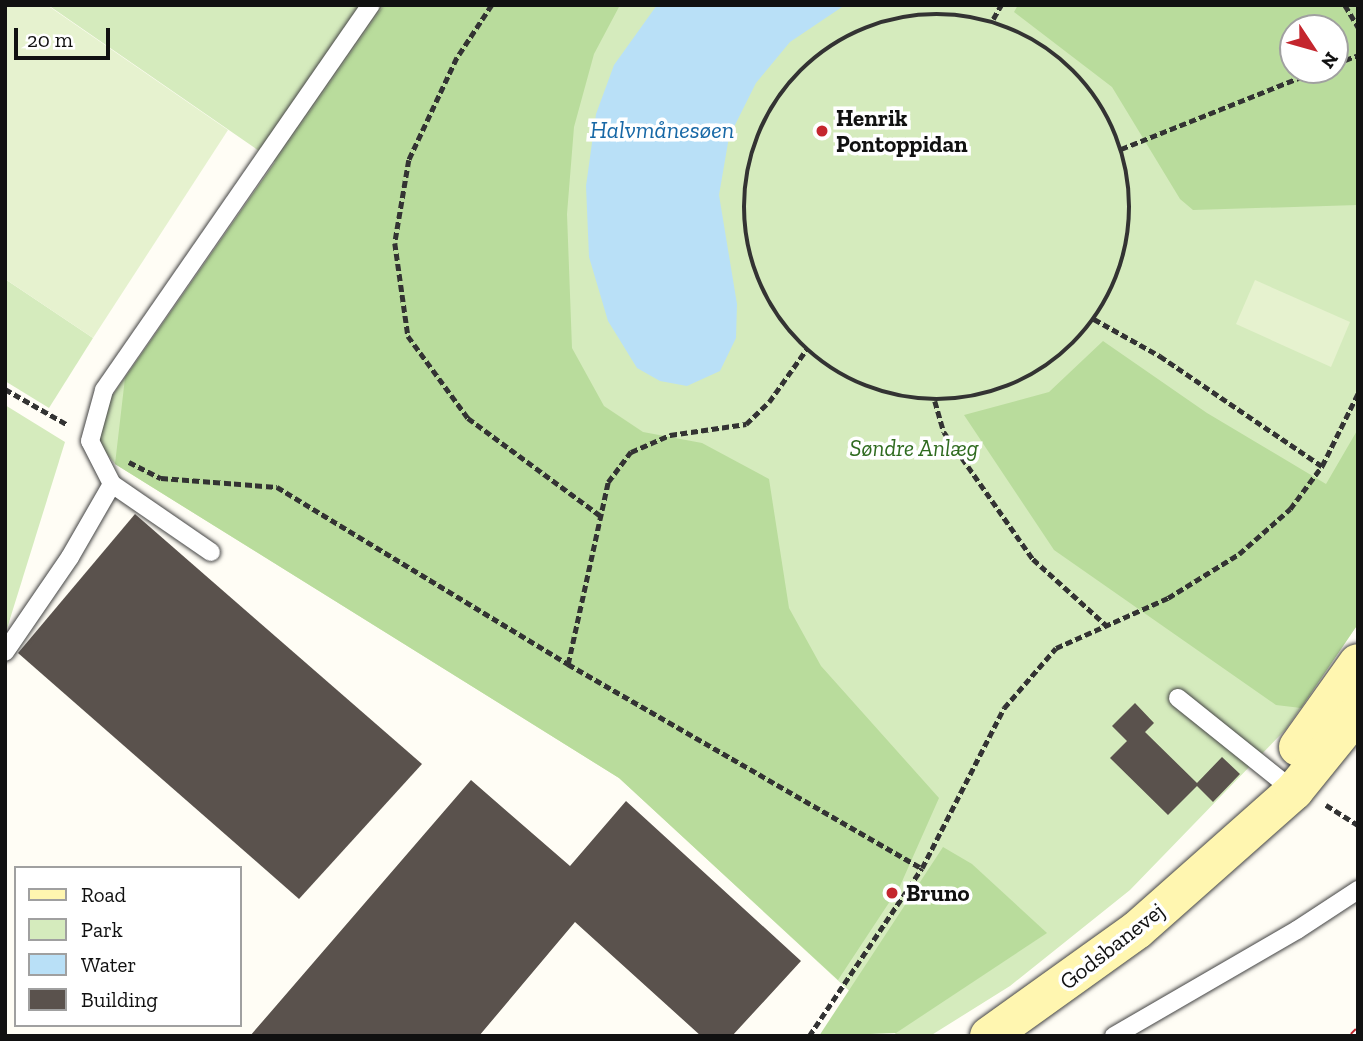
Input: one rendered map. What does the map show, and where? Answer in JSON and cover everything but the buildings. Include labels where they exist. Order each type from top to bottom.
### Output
[{"type":"street","name":"Godsbanevej","points":[[1285,783],[1358,663]]},
{"type":"street","name":"Godsbanevej","points":[[989,1036],[1137,930],[1228,847],[1285,783],[1358,712]]},
{"type":"lane","points":[[211,552],[112,484],[90,441],[104,390],[371,5]]},
{"type":"lane","points":[[5,652],[70,557],[112,484]]},
{"type":"lane","points":[[1178,698],[1285,783]]},
{"type":"lane","points":[[1114,1036],[1297,930],[1358,890]]},
{"type":"path","points":[[492,5],[457,58],[409,160],[395,243],[408,336],[468,418],[601,516]]},
{"type":"path","points":[[993,19],[1002,5]]},
{"type":"path","points":[[1345,5],[1358,27]]},
{"type":"path","points":[[951,12],[993,19],[1056,55],[1084,82],[1106,113],[1121,149],[1129,192],[1128,237],[1116,280],[1094,319],[1063,354],[1025,380],[981,396],[935,401],[888,395],[845,378],[806,351],[776,315],[765,294],[755,273],[745,228],[746,181],[758,136],[780,95],[812,61],[850,35],[894,17],[951,12]]},
{"type":"path","points":[[1121,149],[1284,84]]},
{"type":"path","points":[[1094,319],[1160,356],[1322,466]]},
{"type":"path","points":[[568,664],[608,482],[631,452],[670,435],[746,424],[769,402],[806,351]]},
{"type":"path","points":[[5,389],[56,416]]},
{"type":"path","points":[[810,1036],[922,868],[1004,708],[1056,648],[1168,598],[1239,554],[1290,509],[1322,466],[1358,393]]},
{"type":"path","points":[[935,401],[944,432],[1033,559],[1105,625]]},
{"type":"path","points":[[90,441],[161,478],[277,488],[568,664],[922,868]]},
{"type":"green space","points":[[5,5],[47,5],[228,130],[93,338],[5,279]]},
{"type":"green space","name":"Søndre Anlæg","points":[[48,5],[1358,5],[1358,624],[1286,729],[1130,890],[1010,986],[930,1036],[898,1036],[619,778],[115,464],[99,444],[105,406],[275,162]]},
{"type":"green space","points":[[384,5],[620,5],[594,54],[574,127],[567,214],[572,348],[604,406],[643,432],[702,443],[769,479],[789,608],[821,666],[939,798],[900,886],[838,980],[619,778],[115,464],[125,378]]},
{"type":"green space","points":[[1018,5],[1358,5],[1358,205],[1193,210],[1180,199],[1112,87],[1014,12]]},
{"type":"green space","points":[[5,279],[93,338],[49,408],[5,381]]},
{"type":"green space","points":[[1255,280],[1350,322],[1331,367],[1236,324]]},
{"type":"green space","points":[[1103,341],[1207,413],[1326,484],[1358,429],[1358,624],[1301,708],[1276,705],[1054,550],[964,415],[1049,392]]},
{"type":"green space","points":[[5,405],[65,442],[5,635]]},
{"type":"green space","points":[[943,847],[972,864],[1047,933],[896,1033],[819,1036]]},
{"type":"water","name":"Halvmånesøen","points":[[657,5],[845,5],[790,42],[756,83],[729,137],[719,195],[737,304],[736,338],[720,371],[687,386],[660,381],[637,368],[608,321],[589,257],[586,186],[596,114],[614,65]]},
{"type":"railway","points":[[1353,1036],[1358,1031]]},
{"type":"place","name":"Henrik Pontoppidan","points":[[822,131]]},
{"type":"place","name":"Bruno","points":[[892,893]]}]
